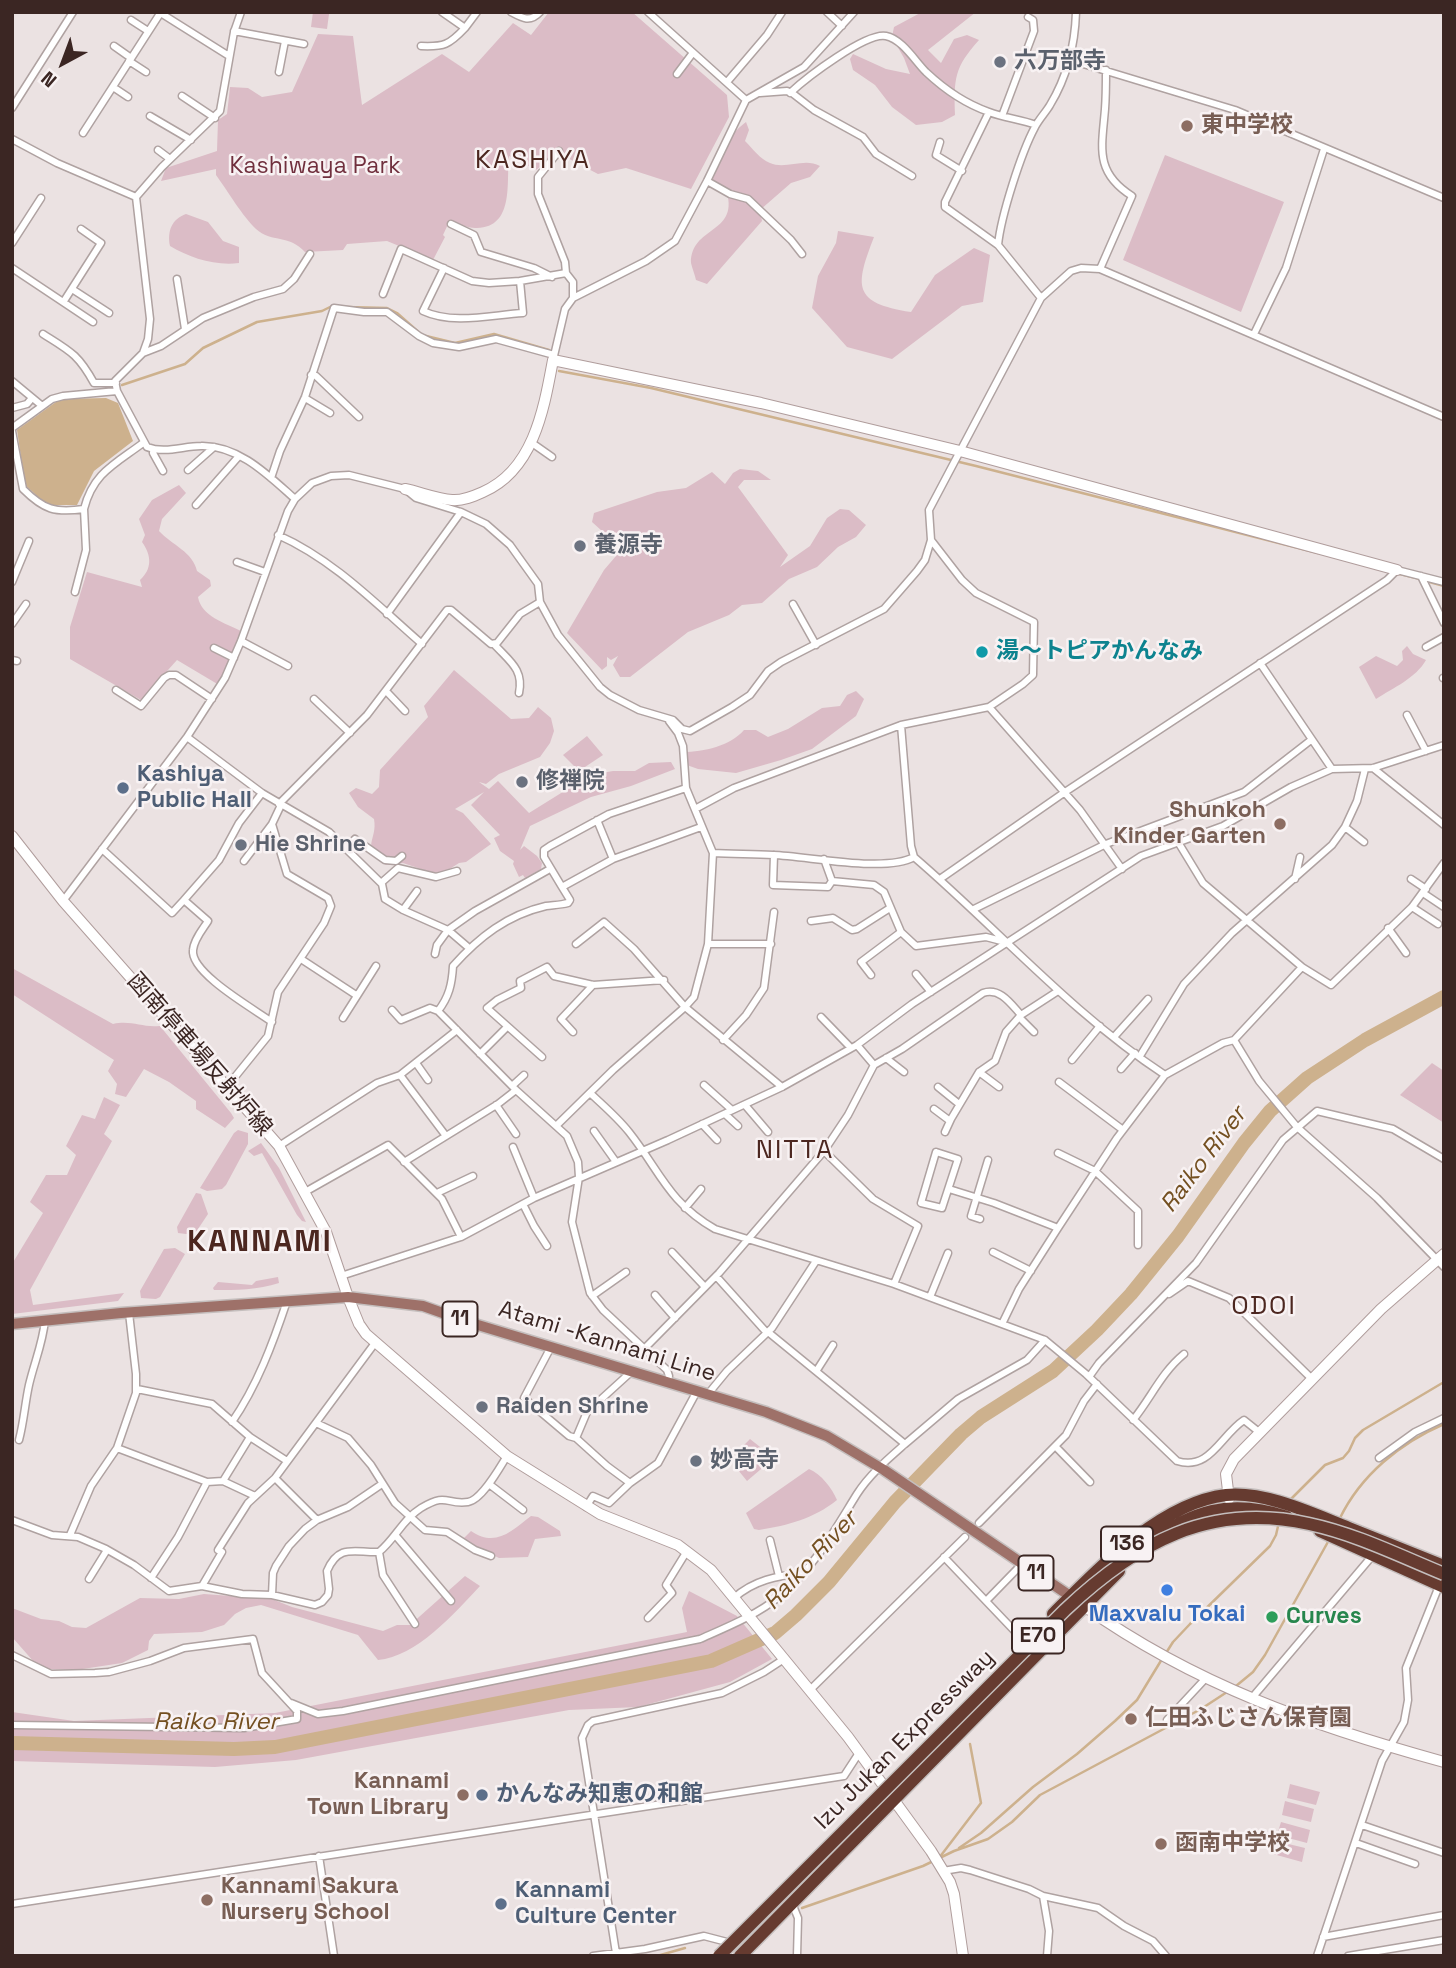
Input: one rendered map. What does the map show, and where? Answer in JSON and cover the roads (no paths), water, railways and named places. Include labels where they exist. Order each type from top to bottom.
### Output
[{"type":"highway","name":"136","points":[[712,1956],[1070,1596],[1140,1534],[1168,1516],[1210,1498],[1230,1501],[1297,1520],[1373,1555],[1443,1580]]},
{"type":"highway","name":"136","points":[[740,1956],[1142,1547],[1160,1534],[1230,1501],[1274,1500],[1444,1566]]},
{"type":"highway","name":"Izu Jukan Expressway","points":[[719,1956],[1094,1582],[1144,1548],[1200,1526],[1240,1520],[1277,1519],[1327,1529],[1443,1580]]},
{"type":"main road","name":"Atami -Kannami Line","points":[[12,1324],[348,1297],[423,1306],[805,1426],[827,1436],[881,1469]]},
{"type":"main road","name":"11","points":[[881,1469],[1084,1606]]},
{"type":"street","points":[[12,108],[72,12]]},
{"type":"street","points":[[83,133],[160,12],[229,57]]},
{"type":"street","points":[[241,12],[234,31],[223,102],[215,118],[170,159],[136,197],[150,319],[148,339],[143,353],[120,374],[116,387],[147,447],[214,447],[239,456],[295,499]]},
{"type":"street","points":[[442,12],[465,28]]},
{"type":"street","points":[[421,46],[441,47],[452,42],[477,12]]},
{"type":"street","points":[[513,13],[524,19],[531,19],[540,12]]},
{"type":"street","points":[[648,12],[746,100]]},
{"type":"street","points":[[727,82],[767,35],[782,12]]},
{"type":"street","points":[[827,12],[842,26]]},
{"type":"street","points":[[63,901],[187,737],[212,699],[241,641],[278,535],[295,499],[312,483],[331,476],[349,475],[452,500],[470,498],[502,480],[514,469],[532,443],[565,309],[573,299],[646,261],[675,241],[746,100],[804,67],[854,12]]},
{"type":"street","points":[[998,245],[999,229],[1036,125],[1059,89],[1070,60],[1076,12]]},
{"type":"street","points":[[1002,116],[1034,31],[1033,20],[1028,17]]},
{"type":"street","points":[[131,20],[148,31]]},
{"type":"street","points":[[234,31],[304,44]]},
{"type":"street","points":[[790,93],[810,75],[854,47],[874,36],[886,36],[897,42],[936,81],[989,112],[1036,125]]},
{"type":"street","points":[[279,72],[285,41]]},
{"type":"street","points":[[114,46],[146,72]]},
{"type":"street","points":[[677,74],[692,54]]},
{"type":"street","points":[[1070,60],[1235,110],[1444,198]]},
{"type":"street","points":[[1100,269],[1132,196],[1118,187],[1107,173],[1101,150],[1106,71]]},
{"type":"street","points":[[113,87],[128,97]]},
{"type":"street","points":[[758,94],[790,93],[814,110],[867,139],[876,154],[912,176]]},
{"type":"street","points":[[182,96],[215,118]]},
{"type":"street","points":[[989,112],[945,207],[998,245],[1041,298]]},
{"type":"street","points":[[150,116],[191,140]]},
{"type":"street","points":[[12,139],[57,163],[136,197]]},
{"type":"street","points":[[940,142],[936,155],[962,171]]},
{"type":"street","points":[[1254,334],[1286,268],[1324,149]]},
{"type":"street","points":[[158,150],[170,159]]},
{"type":"street","points":[[559,151],[538,177],[538,194],[565,262],[566,273],[573,282],[573,299]]},
{"type":"street","points":[[707,181],[730,194],[748,200],[791,240],[802,254]]},
{"type":"street","points":[[12,243],[41,198]]},
{"type":"street","points":[[451,224],[474,235],[481,252],[534,268],[552,277]]},
{"type":"street","points":[[64,301],[101,243],[81,229]]},
{"type":"street","points":[[383,294],[401,249],[472,281],[520,281],[566,273]]},
{"type":"street","points":[[143,353],[153,351],[216,312],[283,289],[294,279],[310,254]]},
{"type":"street","points":[[12,268],[93,322]]},
{"type":"street","points":[[444,268],[423,312],[434,317],[523,313],[520,281]]},
{"type":"street","points":[[405,489],[416,498],[461,512],[486,524],[510,545],[538,584],[540,602],[558,635],[600,687],[639,710],[673,720],[682,729],[690,731],[750,695],[768,671],[884,609],[925,560],[931,540],[929,510],[947,472],[1041,298],[1071,271],[1081,268],[1100,269],[1444,417]]},
{"type":"street","points":[[177,279],[185,330]]},
{"type":"street","points":[[72,289],[109,313]]},
{"type":"street","points":[[271,478],[279,451],[305,398],[334,308],[387,312],[433,343],[458,347],[496,339],[554,358],[761,403],[1444,582]]},
{"type":"street","points":[[43,334],[82,361],[94,383],[116,387]]},
{"type":"street","points":[[312,375],[359,417]]},
{"type":"street","points":[[12,381],[41,405]]},
{"type":"street","points":[[84,509],[66,512],[46,509],[23,489],[12,430],[41,405],[63,396],[116,387]]},
{"type":"street","points":[[12,408],[27,404],[32,397]]},
{"type":"street","points":[[305,398],[330,414]]},
{"type":"street","points":[[75,592],[86,550],[84,509],[98,477],[143,443]]},
{"type":"street","points":[[532,443],[552,457]]},
{"type":"street","points":[[188,470],[214,447]]},
{"type":"street","points":[[153,449],[163,471]]},
{"type":"street","points":[[196,505],[239,456]]},
{"type":"street","points":[[387,614],[461,512]]},
{"type":"street","points":[[278,535],[299,544],[327,562],[422,644]]},
{"type":"street","points":[[695,809],[734,788],[901,725],[989,707],[1033,674],[1034,622],[976,593],[962,580],[931,540]]},
{"type":"street","points":[[13,579],[29,541]]},
{"type":"street","points":[[237,562],[265,572]]},
{"type":"street","points":[[940,879],[1065,792],[1387,580],[1397,570]]},
{"type":"street","points":[[1420,576],[1444,623]]},
{"type":"street","points":[[494,644],[520,614],[540,602]]},
{"type":"street","points":[[12,624],[26,604]]},
{"type":"street","points":[[793,604],[816,645]]},
{"type":"street","points":[[244,861],[272,824],[280,805],[386,691],[447,610],[451,610],[494,644],[519,673],[522,680],[519,693]]},
{"type":"street","points":[[1426,647],[1444,637]]},
{"type":"street","points":[[241,641],[288,666]]},
{"type":"street","points":[[214,648],[233,658]]},
{"type":"street","points":[[1260,663],[1332,769]]},
{"type":"street","points":[[116,690],[141,706],[164,678],[176,675],[212,699]]},
{"type":"street","points":[[386,691],[404,711]]},
{"type":"street","points":[[314,699],[349,733]]},
{"type":"street","points":[[989,707],[1065,792],[1122,869]]},
{"type":"street","points":[[1407,715],[1426,751]]},
{"type":"street","points":[[556,1126],[694,997],[708,944],[713,853],[686,788],[683,746],[668,719]]},
{"type":"street","points":[[901,725],[914,857],[974,909],[1058,991],[1165,1075]]},
{"type":"street","points":[[187,737],[262,793],[329,832],[381,883],[385,899],[448,930],[469,948]]},
{"type":"street","points":[[974,909],[1106,844],[1244,792],[1311,740]]},
{"type":"street","points":[[341,1276],[461,1237],[534,1198],[782,1087],[854,1047],[931,992],[1141,856],[1223,826],[1291,787],[1332,769],[1369,769],[1444,746]]},
{"type":"street","points":[[1369,769],[1444,825]]},
{"type":"street","points":[[1121,1069],[1137,1054],[1184,984],[1224,940],[1332,845],[1345,827],[1369,769]]},
{"type":"street","points":[[438,1011],[448,998],[453,965],[469,948],[499,923],[547,906],[568,903],[570,900],[550,869],[544,857],[544,850],[597,820],[686,788]]},
{"type":"street","points":[[102,849],[172,914],[219,860],[239,823],[262,793]]},
{"type":"street","points":[[597,820],[613,859]]},
{"type":"street","points":[[226,1088],[268,1036],[278,992],[329,914],[331,902],[324,895],[287,874],[272,824]]},
{"type":"street","points":[[562,887],[613,859],[701,827]]},
{"type":"street","points":[[1345,827],[1364,842]]},
{"type":"street","name":"函南停車場反射炉線","points":[[12,836],[63,901],[279,1146],[326,1232],[359,1324],[375,1343],[507,1456],[586,1507],[678,1545],[711,1570],[810,1690],[931,1851],[954,1894],[962,1956]]},
{"type":"street","points":[[345,849],[355,839],[386,860],[397,860],[402,856]]},
{"type":"street","points":[[1178,842],[1203,883],[1302,967],[1332,985],[1412,907],[1444,863]]},
{"type":"street","points":[[713,853],[884,863],[901,862],[914,857]]},
{"type":"street","points":[[774,855],[773,885],[828,887],[832,881]]},
{"type":"street","points":[[1295,880],[1300,857]]},
{"type":"street","points":[[824,859],[832,881]]},
{"type":"street","points":[[381,883],[398,868],[436,877],[457,871]]},
{"type":"street","points":[[435,954],[448,930],[475,911],[550,869]]},
{"type":"street","points":[[1410,880],[1444,906]]},
{"type":"street","points":[[832,881],[874,885],[884,892],[901,932],[916,946],[986,937],[1010,943]]},
{"type":"street","points":[[403,910],[417,891]]},
{"type":"street","points":[[184,900],[208,921],[193,947],[193,959],[219,985],[272,1022]]},
{"type":"street","points":[[1412,907],[1438,924]]},
{"type":"street","points":[[811,921],[833,918],[852,930],[890,908]]},
{"type":"street","points":[[723,1040],[758,1000],[764,988],[774,912]]},
{"type":"street","points":[[576,944],[604,922],[664,980],[685,1007],[782,1087]]},
{"type":"street","points":[[1388,929],[1406,953]]},
{"type":"street","points":[[871,975],[861,962],[901,932]]},
{"type":"street","points":[[708,944],[771,944]]},
{"type":"street","points":[[301,959],[356,995]]},
{"type":"street","points":[[343,1018],[376,966]]},
{"type":"street","points":[[542,1057],[487,1008],[521,988],[520,981],[547,967],[554,976],[593,985],[664,980]]},
{"type":"street","points":[[1002,1324],[1058,1228],[1123,1130],[1165,1075],[1223,1043],[1234,1040],[1302,967]]},
{"type":"street","points":[[916,974],[931,992]]},
{"type":"street","points":[[573,1031],[561,1019],[593,985]]},
{"type":"street","points":[[645,1349],[716,1276],[824,1151],[848,1115],[874,1065],[990,990],[998,992],[1034,1032]]},
{"type":"street","points":[[945,1132],[979,1072],[995,1061],[1006,1032],[1020,1016],[1058,991]]},
{"type":"street","points":[[1114,1037],[1148,999]]},
{"type":"street","points":[[392,1010],[401,1020],[430,1008],[438,1011],[571,1143],[578,1163],[579,1177],[572,1222],[592,1296],[603,1310],[667,1370],[668,1381]]},
{"type":"street","points":[[821,1017],[874,1065]]},
{"type":"street","points":[[1072,1060],[1100,1026]]},
{"type":"street","points":[[480,1054],[507,1027]]},
{"type":"street","points":[[279,1146],[377,1083],[400,1075],[457,1030]]},
{"type":"street","points":[[1230,1501],[1226,1474],[1259,1432],[1381,1309],[1442,1260],[1297,1127],[1264,1088],[1234,1040]]},
{"type":"street","points":[[886,1058],[904,1072]]},
{"type":"street","points":[[416,1063],[428,1080]]},
{"type":"street","points":[[979,1072],[999,1087]]},
{"type":"street","points":[[400,1075],[446,1136]]},
{"type":"street","points":[[404,1162],[496,1105],[524,1075]]},
{"type":"street","points":[[1059,1082],[1123,1130]]},
{"type":"street","points":[[704,1085],[738,1126]]},
{"type":"street","points":[[938,1087],[959,1104]]},
{"type":"street","points":[[590,1093],[629,1132],[669,1192],[685,1208],[715,1229],[894,1284],[1048,1342],[1097,1384],[1177,1461],[1196,1464],[1244,1420],[1259,1432]]},
{"type":"street","points":[[496,1105],[516,1134]]},
{"type":"street","points":[[745,1105],[768,1132]]},
{"type":"street","points":[[934,1109],[950,1121]]},
{"type":"street","points":[[1088,1376],[1196,1263],[1283,1140],[1317,1111],[1393,1129],[1444,1159]]},
{"type":"street","points":[[702,1124],[717,1140]]},
{"type":"street","points":[[594,1131],[616,1162]]},
{"type":"street","points":[[305,1192],[388,1145],[437,1194],[461,1237]]},
{"type":"street","points":[[513,1147],[534,1198]]},
{"type":"street","points":[[824,1151],[873,1199],[918,1226],[894,1284]]},
{"type":"street","points":[[936,1152],[958,1159],[949,1189],[942,1208],[921,1203],[936,1152]]},
{"type":"street","points":[[1058,1153],[1096,1171],[1138,1211],[1138,1245]]},
{"type":"street","points":[[980,1219],[971,1216],[988,1160]]},
{"type":"street","points":[[437,1194],[473,1176]]},
{"type":"street","points":[[685,1208],[701,1189]]},
{"type":"street","points":[[949,1189],[1058,1228]]},
{"type":"street","points":[[523,1204],[547,1246]]},
{"type":"street","points":[[672,1252],[705,1287]]},
{"type":"street","points":[[993,1252],[1031,1271]]},
{"type":"street","points":[[930,1297],[948,1253]]},
{"type":"street","points":[[586,1507],[593,1496],[609,1503],[630,1483],[658,1463],[702,1392],[768,1332],[816,1261]]},
{"type":"street","points":[[592,1296],[626,1272]]},
{"type":"street","points":[[716,1276],[768,1332],[905,1444]]},
{"type":"street","points":[[1160,1301],[1188,1281],[1230,1298],[1312,1379]]},
{"type":"street","points":[[655,1295],[675,1318]]},
{"type":"street","points":[[232,1422],[247,1399],[274,1339],[287,1301]]},
{"type":"street","points":[[70,1535],[91,1486],[117,1448],[137,1390],[130,1313]]},
{"type":"street","points":[[19,1440],[46,1320]]},
{"type":"street","points":[[291,1703],[318,1714],[343,1711],[700,1640],[750,1617],[779,1597],[803,1573],[827,1544],[858,1493],[905,1444],[958,1399],[1027,1360],[1048,1342]]},
{"type":"street","points":[[202,1586],[222,1552],[218,1550],[229,1531],[254,1496],[275,1478],[375,1343]]},
{"type":"street","points":[[817,1370],[833,1345]]},
{"type":"street","points":[[551,1347],[524,1398],[630,1483]]},
{"type":"street","points":[[1133,1420],[1142,1410],[1158,1381],[1184,1354]]},
{"type":"street","points":[[576,1438],[587,1412],[631,1372]]},
{"type":"street","points":[[979,1523],[1056,1447],[1071,1428],[1084,1401],[1097,1384]]},
{"type":"street","points":[[137,1390],[212,1404],[250,1437],[286,1461]]},
{"type":"street","points":[[1379,1458],[1415,1432],[1444,1418]]},
{"type":"street","points":[[316,1423],[348,1438],[371,1465],[395,1503],[425,1530],[447,1532],[475,1550],[491,1556]]},
{"type":"street","points":[[223,1480],[250,1437]]},
{"type":"street","points":[[1056,1447],[1090,1482]]},
{"type":"street","points":[[117,1448],[207,1482],[223,1480],[254,1496]]},
{"type":"street","points":[[12,1520],[52,1535],[70,1535],[107,1550],[134,1565],[169,1591],[202,1586],[242,1594],[272,1595],[315,1605],[320,1604],[330,1589],[327,1571],[345,1550],[379,1552],[396,1536],[409,1516],[436,1499],[471,1501],[489,1484],[507,1456]]},
{"type":"street","points":[[275,1478],[317,1520]]},
{"type":"street","points":[[151,1578],[178,1537],[207,1482]]},
{"type":"street","points":[[272,1595],[273,1573],[284,1553],[317,1520],[348,1507],[382,1483]]},
{"type":"street","points":[[489,1484],[523,1510]]},
{"type":"street","points":[[396,1536],[451,1601]]},
{"type":"street","points":[[810,1690],[965,1537]]},
{"type":"street","points":[[770,1540],[779,1576]]},
{"type":"street","points":[[89,1579],[107,1550]]},
{"type":"street","points":[[648,1618],[672,1593],[666,1585],[687,1551]]},
{"type":"street","points":[[379,1552],[383,1575],[415,1624]]},
{"type":"street","points":[[1251,1699],[1373,1555]]},
{"type":"street","points":[[944,1558],[1025,1642]]},
{"type":"street","points":[[986,1601],[1022,1564]]},
{"type":"street","points":[[734,1598],[761,1580],[803,1573]]},
{"type":"street","points":[[1317,1956],[1382,1762],[1398,1734],[1406,1711],[1406,1668],[1443,1580]]},
{"type":"street","points":[[1084,1606],[1124,1634],[1251,1699],[1389,1747],[1444,1762]]},
{"type":"street","points":[[12,1655],[51,1674],[102,1673],[150,1661],[184,1648],[253,1639],[262,1673],[297,1711],[297,1719],[244,1728],[12,1725]]},
{"type":"street","points":[[616,1953],[582,1738],[588,1725],[593,1721],[722,1693],[764,1672],[782,1656]]},
{"type":"street","points":[[1167,1720],[1206,1678]]},
{"type":"street","points":[[12,1904],[844,1776],[859,1753]]},
{"type":"street","points":[[1362,1825],[1444,1853]]},
{"type":"street","points":[[1356,1843],[1415,1864]]},
{"type":"street","points":[[319,1856],[334,1956]]},
{"type":"street","points":[[941,1868],[971,1870],[1043,1896],[1098,1908],[1153,1941],[1166,1956]]},
{"type":"street","points":[[1043,1896],[1049,1931],[1047,1956]]},
{"type":"street","points":[[792,1903],[798,1918],[797,1956]]},
{"type":"street","points":[[1323,1937],[1444,1915]]},
{"type":"street","points":[[593,1956],[704,1936],[727,1942]]},
{"type":"street","points":[[1348,1956],[1444,1940]]},
{"type":"waterway","points":[[122,385],[185,364],[203,348],[257,322],[322,311],[332,306]]},
{"type":"waterway","points":[[346,307],[387,308],[397,313],[422,335],[455,343],[494,334],[549,350]]},
{"type":"waterway","points":[[559,371],[651,388],[976,466],[1318,553]]},
{"type":"waterway","points":[[1396,573],[1420,579]]},
{"type":"waterway","points":[[1426,581],[1444,586]]},
{"type":"waterway","name":"Raiko River","points":[[12,1743],[234,1749],[275,1747],[711,1661],[775,1633],[829,1582],[895,1502],[961,1434],[981,1417],[1053,1371],[1097,1330],[1131,1294],[1178,1236],[1270,1111],[1307,1078],[1365,1040],[1444,997]]},
{"type":"waterway","points":[[1289,1501],[1325,1465],[1343,1458],[1363,1430],[1444,1382]]},
{"type":"waterway","points":[[1340,1518],[1359,1488],[1383,1462],[1412,1441],[1444,1424]]},
{"type":"waterway","points":[[1166,1653],[1190,1624],[1270,1546],[1279,1522]]},
{"type":"waterway","points":[[1236,1686],[1253,1672],[1265,1655],[1329,1540]]},
{"type":"waterway","points":[[959,1848],[981,1833],[1115,1721],[1137,1700],[1162,1659]]},
{"type":"waterway","points":[[802,1908],[923,1866],[988,1839],[1012,1822],[1040,1795],[1201,1709],[1227,1692]]},
{"type":"waterway","points":[[939,1858],[981,1803],[970,1744]]},
{"type":"waterway","points":[[657,1956],[685,1948]]},
{"type":"place","name":"六万部寺","points":[[1000,62]]},
{"type":"place","name":"東中学校","points":[[1187,126]]},
{"type":"place","name":"養源寺","points":[[580,546]]},
{"type":"place","name":"湯～トピアかんなみ","points":[[982,652]]},
{"type":"place","name":"修禅院","points":[[522,782]]},
{"type":"place","name":"Kashiya Public Hall","points":[[123,788]]},
{"type":"place","name":"Shunkoh Kinder Garten","points":[[1280,824]]},
{"type":"place","name":"Hie Shrine","points":[[241,845]]},
{"type":"place","name":"Raiden Shrine","points":[[482,1407]]},
{"type":"place","name":"妙高寺","points":[[696,1461]]},
{"type":"place","name":"Maxvalu Tokai","points":[[1167,1590]]},
{"type":"place","name":"Curves","points":[[1272,1617]]},
{"type":"place","name":"仁田ふじさん保育園","points":[[1131,1719]]},
{"type":"place","name":"Kannami Town Library","points":[[463,1795]]},
{"type":"place","name":"かんなみ知恵の和館","points":[[482,1795]]},
{"type":"place","name":"函南中学校","points":[[1161,1844]]},
{"type":"place","name":"Kannami Sakura Nursery School","points":[[207,1900]]},
{"type":"place","name":"Kannami Culture Center","points":[[501,1904]]},
{"type":"district","name":"KASHIYA","points":[[533,161]]},
{"type":"district","name":"NITTA","points":[[795,1151]]},
{"type":"district","name":"KANNAMI","points":[[260,1243]]},
{"type":"district","name":"ODOI","points":[[1264,1307]]},
{"type":"park label","name":"Kashiwaya Park","points":[[315,167]]}]
